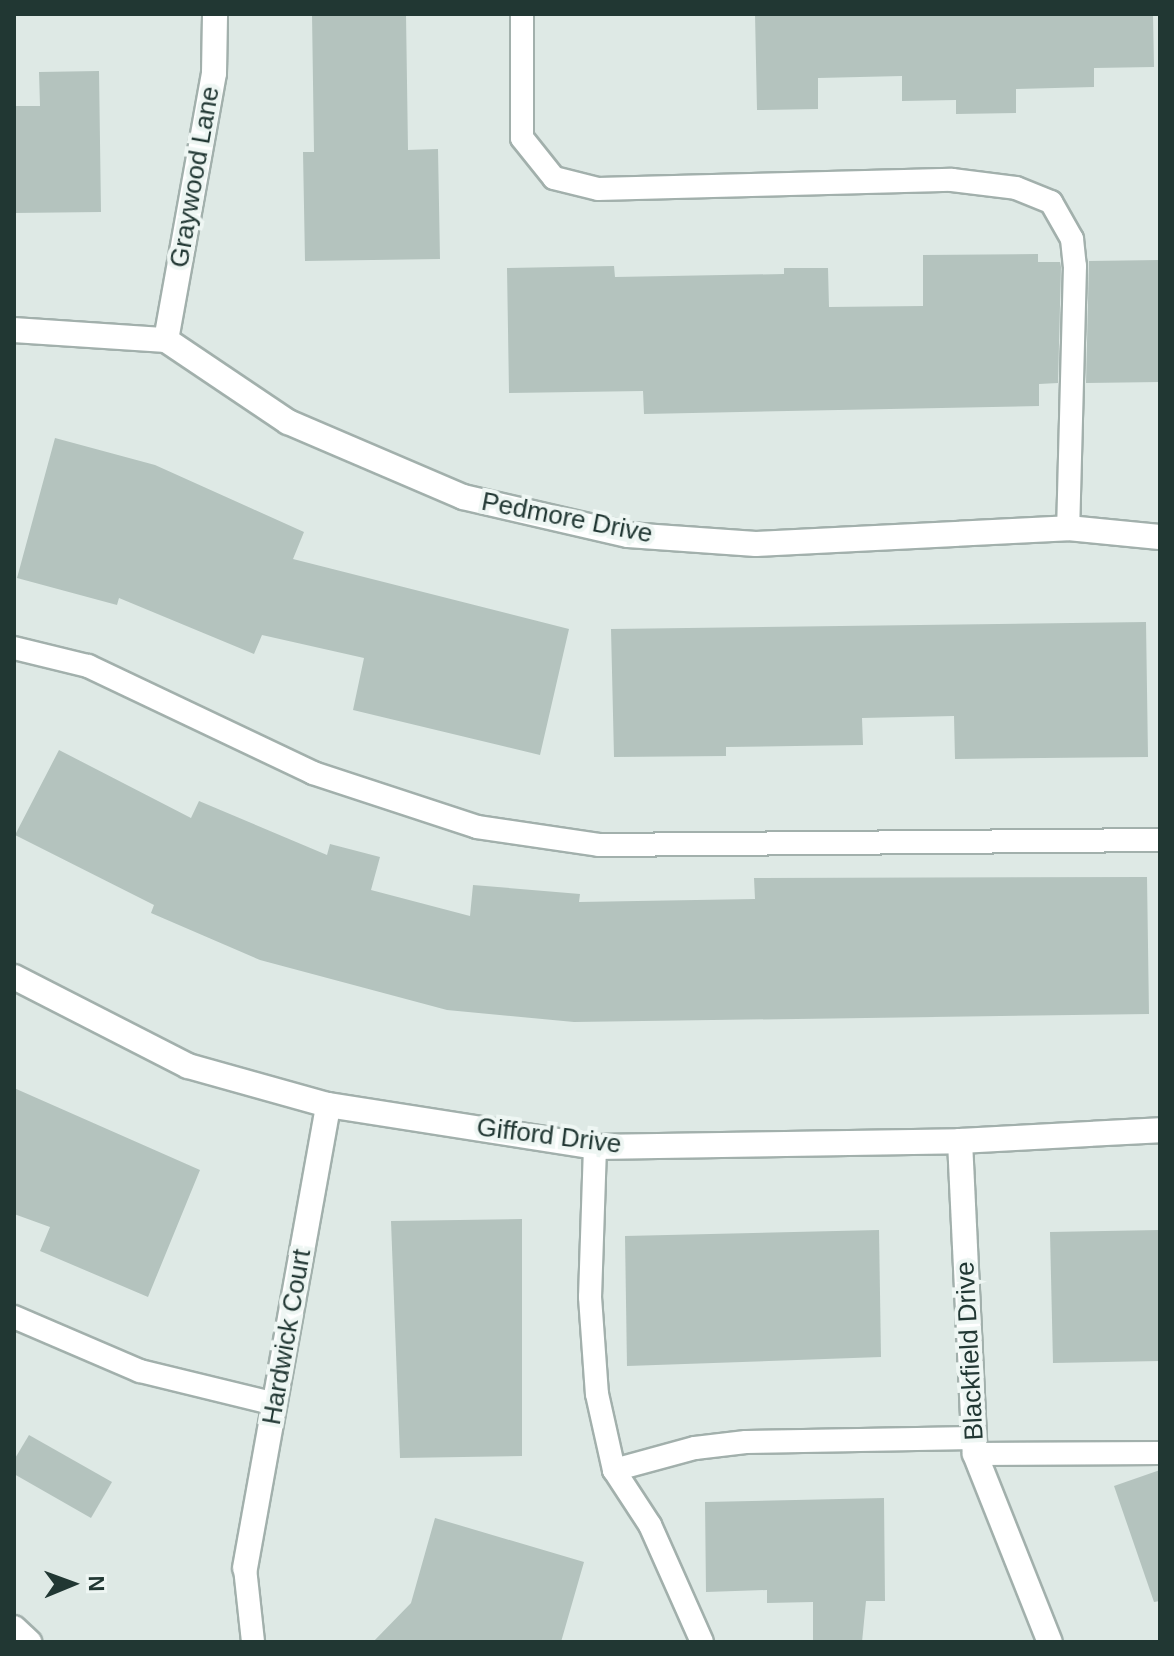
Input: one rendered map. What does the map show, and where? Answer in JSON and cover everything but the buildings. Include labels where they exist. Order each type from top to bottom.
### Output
[{"type":"street","name":"Graywood Lane","points":[[166,340],[214,73],[215,14]]},
{"type":"street","points":[[14,330],[166,340]]},
{"type":"street","name":"Pedmore Drive","points":[[166,340],[288,422],[463,497],[628,535],[756,544],[1068,528],[1160,537]]},
{"type":"street","name":"Gifford Drive","points":[[14,977],[188,1066],[328,1105],[595,1147],[960,1141],[1160,1130]]},
{"type":"street","name":"Hardwick Court","points":[[245,1568],[328,1105]]},
{"type":"street","name":"Blackfield Drive","points":[[960,1141],[974,1446],[1050,1642]]},
{"type":"street","points":[[14,1628],[29,1642]]},
{"type":"lane","points":[[522,14],[522,138],[554,178],[598,189],[952,180],[1016,188],[1051,202],[1072,239],[1075,266],[1068,528]]},
{"type":"lane","points":[[14,648],[88,666],[313,773],[477,827],[599,845],[1160,840]]},
{"type":"lane","points":[[595,1147],[591,1311],[597,1394],[614,1470],[650,1525],[702,1642]]},
{"type":"lane","points":[[14,1317],[140,1371],[275,1404]]},
{"type":"lane","points":[[614,1470],[695,1448],[746,1442],[1160,1453]]},
{"type":"lane","points":[[245,1568],[253,1642]]}]
